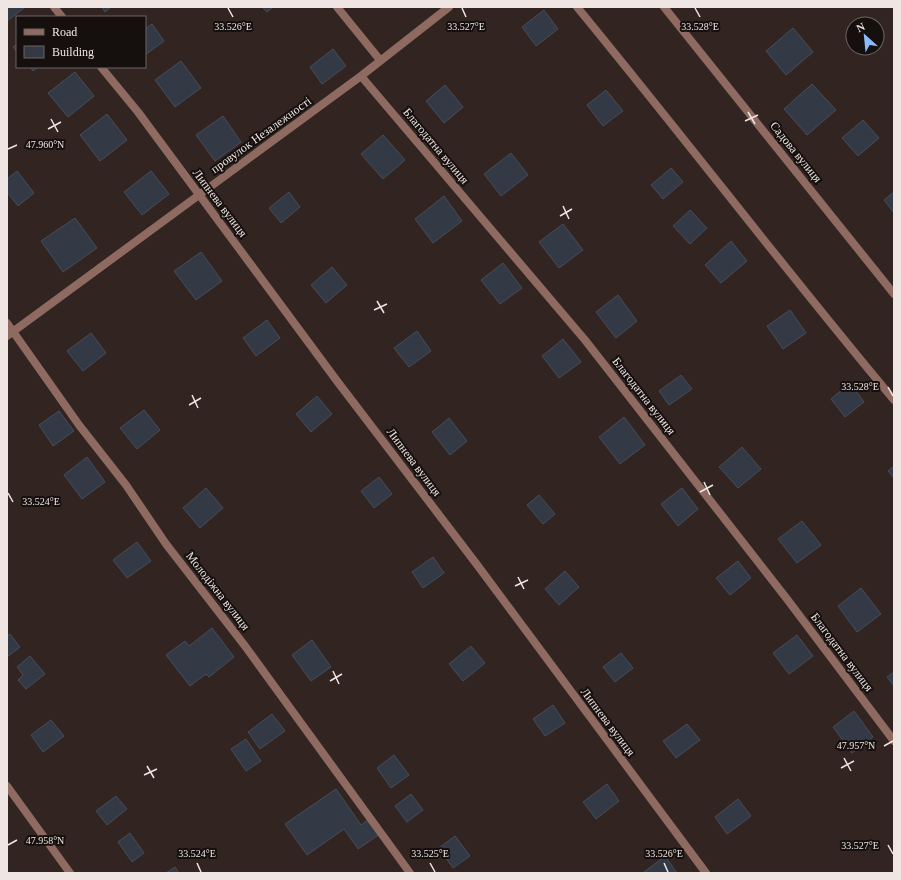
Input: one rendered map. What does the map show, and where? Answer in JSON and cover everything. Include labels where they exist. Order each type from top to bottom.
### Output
[{"type":"street","points":[[54,7],[61,16]]},
{"type":"street","points":[[337,7],[380,60]]},
{"type":"street","name":"провулок Незалежності","points":[[10,334],[361,76],[449,7]]},
{"type":"street","points":[[577,7],[642,86],[822,314],[894,400]]},
{"type":"street","name":"Садова вулиця","points":[[664,7],[894,294]]},
{"type":"street","name":"Липнева вулиця","points":[[102,68],[478,566],[706,873]]},
{"type":"street","name":"Благодатна вулиця","points":[[361,76],[585,340],[787,599],[894,741]]},
{"type":"street","name":"Молодіжна вулиця","points":[[7,323],[10,334],[166,544],[259,665],[410,873]]},
{"type":"street","points":[[7,786],[70,873]]},
{"type":"building","points":[[7,7],[25,7],[7,21]]},
{"type":"building","points":[[102,7],[111,7],[105,12]]},
{"type":"building","points":[[262,7],[273,7],[267,12]]},
{"type":"building","points":[[544,10],[558,29],[536,46],[522,27]]},
{"type":"building","points":[[152,24],[164,41],[146,54],[146,28]]},
{"type":"building","points":[[793,28],[813,52],[786,75],[766,51]]},
{"type":"building","points":[[333,49],[346,66],[322,84],[310,67]]},
{"type":"building","points":[[181,61],[201,88],[175,107],[155,80]]},
{"type":"building","points":[[75,72],[94,96],[68,117],[48,93]]},
{"type":"building","points":[[812,84],[836,110],[807,135],[784,109]]},
{"type":"building","points":[[445,85],[463,107],[444,123],[426,101]]},
{"type":"building","points":[[606,90],[623,111],[603,126],[587,105]]},
{"type":"building","points":[[107,114],[127,140],[100,161],[80,135]]},
{"type":"building","points":[[223,116],[241,142],[215,161],[196,135]]},
{"type":"building","points":[[863,120],[879,138],[858,156],[842,138]]},
{"type":"building","points":[[383,135],[405,160],[383,179],[361,154]]},
{"type":"building","points":[[511,153],[528,175],[501,196],[484,174]]},
{"type":"building","points":[[671,168],[683,182],[663,199],[651,185]]},
{"type":"building","points":[[17,171],[34,193],[18,206],[7,192],[7,179]]},
{"type":"building","points":[[151,171],[169,194],[142,215],[124,192]]},
{"type":"building","points":[[289,192],[300,207],[281,223],[269,208]]},
{"type":"building","points":[[894,192],[894,213],[884,200]]},
{"type":"building","points":[[444,196],[462,221],[433,243],[415,219]]},
{"type":"building","points":[[690,210],[707,228],[690,244],[673,226]]},
{"type":"building","points":[[75,218],[97,248],[63,272],[41,241]]},
{"type":"building","points":[[563,224],[583,250],[559,268],[539,242]]},
{"type":"building","points":[[731,241],[747,261],[721,283],[705,265]]},
{"type":"building","points":[[201,252],[222,281],[196,300],[174,271]]},
{"type":"building","points":[[503,263],[522,288],[500,304],[481,280]]},
{"type":"building","points":[[332,267],[347,285],[326,303],[311,285]]},
{"type":"building","points":[[618,295],[637,321],[616,338],[596,312]]},
{"type":"building","points":[[790,310],[806,333],[783,349],[767,326]]},
{"type":"building","points":[[267,320],[280,338],[256,356],[243,338]]},
{"type":"building","points":[[417,331],[431,351],[409,367],[394,348]]},
{"type":"building","points":[[91,333],[106,353],[83,371],[67,351]]},
{"type":"building","points":[[563,339],[581,362],[559,378],[542,356]]},
{"type":"building","points":[[681,375],[692,389],[669,405],[659,391]]},
{"type":"building","points":[[850,383],[864,402],[845,417],[831,399]]},
{"type":"building","points":[[317,396],[332,414],[311,432],[296,414]]},
{"type":"building","points":[[144,410],[160,430],[137,449],[120,428]]},
{"type":"building","points":[[59,411],[74,431],[53,446],[39,425]]},
{"type":"building","points":[[624,417],[645,445],[620,464],[599,437]]},
{"type":"building","points":[[449,418],[467,441],[450,455],[432,432]]},
{"type":"building","points":[[742,447],[761,469],[738,488],[719,467]]},
{"type":"building","points":[[87,457],[105,482],[82,499],[64,475]]},
{"type":"building","points":[[894,466],[894,478],[888,471]]},
{"type":"building","points":[[379,477],[392,494],[374,508],[361,491]]},
{"type":"building","points":[[206,488],[223,508],[200,528],[183,508]]},
{"type":"building","points":[[682,488],[698,509],[678,526],[661,504]]},
{"type":"building","points":[[539,495],[555,514],[543,524],[527,505]]},
{"type":"building","points":[[802,521],[821,545],[797,563],[778,539]]},
{"type":"building","points":[[137,542],[151,561],[127,578],[113,560]]},
{"type":"building","points":[[433,557],[444,573],[423,588],[412,572]]},
{"type":"building","points":[[738,561],[751,578],[730,595],[716,578]]},
{"type":"building","points":[[565,571],[579,587],[559,605],[545,589]]},
{"type":"building","points":[[861,588],[881,614],[857,632],[838,606]]},
{"type":"building","points":[[212,628],[234,657],[209,677],[206,674],[190,686],[166,655],[185,641],[189,646]]},
{"type":"building","points":[[10,634],[20,647],[7,657],[7,636]]},
{"type":"building","points":[[797,635],[813,656],[789,674],[773,653]]},
{"type":"building","points":[[312,640],[331,667],[311,681],[292,655]]},
{"type":"building","points":[[471,646],[485,663],[463,681],[449,664]]},
{"type":"building","points":[[621,653],[633,668],[615,682],[603,667]]},
{"type":"building","points":[[30,656],[45,674],[26,689],[18,680],[23,675],[17,667]]},
{"type":"building","points":[[894,672],[894,686],[887,677]]},
{"type":"building","points":[[553,705],[565,723],[545,736],[533,719]]},
{"type":"building","points":[[854,711],[873,737],[852,753],[833,727]]},
{"type":"building","points":[[272,714],[285,731],[260,749],[248,732]]},
{"type":"building","points":[[51,720],[64,736],[43,752],[31,735]]},
{"type":"building","points":[[687,724],[700,740],[676,758],[663,741]]},
{"type":"building","points":[[246,739],[261,761],[246,771],[231,749]]},
{"type":"building","points":[[394,755],[409,775],[391,788],[377,768]]},
{"type":"building","points":[[607,784],[619,801],[596,819],[583,802]]},
{"type":"building","points":[[336,789],[361,825],[369,819],[380,834],[358,849],[344,829],[307,855],[285,824]]},
{"type":"building","points":[[411,794],[423,810],[407,822],[395,806]]},
{"type":"building","points":[[116,796],[127,809],[107,825],[96,811]]},
{"type":"building","points":[[738,799],[751,816],[727,834],[715,817]]},
{"type":"building","points":[[130,833],[144,853],[132,862],[118,842]]},
{"type":"building","points":[[455,836],[470,856],[453,868],[439,848]]},
{"type":"building","points":[[665,856],[677,873],[643,873]]},
{"type":"building","points":[[175,867],[179,873],[166,873]]}]
